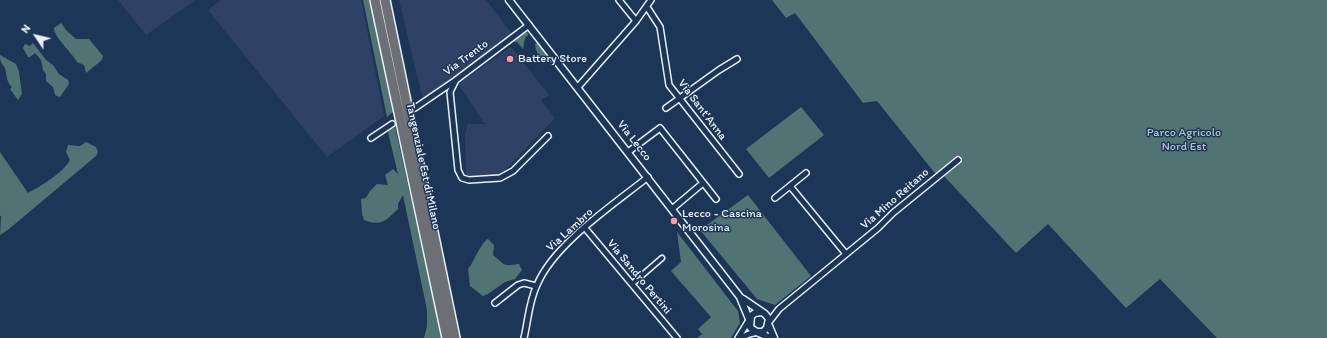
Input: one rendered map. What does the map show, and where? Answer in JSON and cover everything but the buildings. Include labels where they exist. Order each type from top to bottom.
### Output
[{"type":"highway","name":"Tangenziale Est di Milano","points":[[375,0],[447,338]]},
{"type":"highway","name":"Tangenziale Est di Milano","points":[[385,0],[455,338]]},
{"type":"street","points":[[509,0],[578,87],[636,21],[651,0]]},
{"type":"street","points":[[619,0],[636,21]]},
{"type":"street","name":"Via Sant'Anna","points":[[647,6],[660,27],[667,79],[678,98],[739,174]]},
{"type":"street","name":"Via Trento","points":[[415,108],[456,80],[529,25]]},
{"type":"street","points":[[666,108],[678,98],[737,59]]},
{"type":"street","points":[[456,80],[450,92],[458,170],[462,178],[469,180],[494,179],[507,175],[548,136]]},
{"type":"street","name":"Via Lecco","points":[[578,87],[740,297],[752,330],[770,338]]},
{"type":"street","points":[[371,138],[392,124]]},
{"type":"street","points":[[628,152],[660,128],[716,199]]},
{"type":"street","name":"Via Mino Reitano","points":[[769,324],[779,309],[958,160]]},
{"type":"street","points":[[775,198],[806,174]]},
{"type":"street","name":"Via Lambro","points":[[524,338],[536,286],[544,270],[557,254],[585,228],[648,177]]},
{"type":"street","points":[[672,209],[703,183]]},
{"type":"street","points":[[790,186],[846,254]]},
{"type":"street","name":"Via Sandro Pertini","points":[[585,228],[677,338]]},
{"type":"street","points":[[632,284],[662,258]]},
{"type":"street","points":[[495,303],[518,285],[524,283],[536,286]]},
{"type":"street","name":"Via Lecco","points":[[740,297],[763,313],[774,338]]},
{"type":"street","name":"Via Mino Reitano","points":[[763,313],[779,309]]},
{"type":"street","points":[[740,338],[749,320],[755,313],[763,313]]},
{"type":"street","points":[[740,338],[749,334],[763,332],[769,324]]},
{"type":"shaded area","points":[[118,0],[195,0],[146,35]]},
{"type":"shaded area","points":[[221,0],[361,0],[384,116],[327,157],[208,10]]},
{"type":"shaded area","points":[[399,0],[486,0],[513,35],[423,100]]},
{"type":"shaded area","points":[[511,47],[549,95],[541,100],[555,118],[504,171],[496,175],[466,178],[465,134],[468,124],[485,124],[458,84]]},
{"type":"green space","points":[[363,0],[370,0],[393,112],[387,117]]},
{"type":"green space","name":"Parco Agricolo Nord Est","points":[[772,0],[1327,0],[1327,338],[1217,338],[1160,279],[1126,308],[1048,224],[1016,253],[942,174],[938,177],[877,101],[863,103],[795,13],[786,18]]},
{"type":"green space","points":[[61,23],[76,39],[89,39],[103,56],[102,60],[86,73],[84,65],[77,62],[57,36],[54,28]]},
{"type":"green space","points":[[525,31],[529,34],[525,38],[523,49],[517,42],[514,42],[516,38]]},
{"type":"green space","points":[[33,43],[59,74],[68,80],[69,84],[60,97],[55,95],[53,87],[46,81],[46,74],[43,70],[41,60],[35,53],[28,57],[23,48],[25,44],[30,46]]},
{"type":"green space","points":[[538,43],[552,61],[549,63],[539,56],[535,47],[535,44]]},
{"type":"green space","points":[[0,55],[16,64],[19,72],[22,94],[18,100],[10,89],[12,87],[9,83]]},
{"type":"green space","points":[[801,107],[824,135],[769,178],[746,149]]},
{"type":"green space","points":[[395,127],[442,338],[424,338],[427,326],[427,310],[403,195],[398,204],[398,209],[383,221],[375,223],[364,220],[362,214],[361,199],[366,198],[377,184],[388,185],[385,175],[393,169],[398,174],[388,132]]},
{"type":"green space","points":[[86,142],[96,147],[98,152],[96,156],[0,235],[0,152],[28,193],[51,179],[67,165],[70,160],[66,152],[68,145],[80,146]]},
{"type":"green space","points":[[748,195],[811,276],[775,305],[757,299],[700,230]]},
{"type":"green space","points":[[677,232],[738,311],[740,323],[731,338],[697,338],[702,334],[698,329],[711,317],[671,271],[681,262]]},
{"type":"green space","points":[[488,239],[494,245],[493,255],[504,264],[519,264],[522,270],[515,279],[505,282],[483,296],[470,286],[468,269],[485,241]]},
{"type":"place","name":"Battery Store","points":[[510,59]]},
{"type":"place","name":"Lecco - Cascina Morosina","points":[[674,221]]}]
